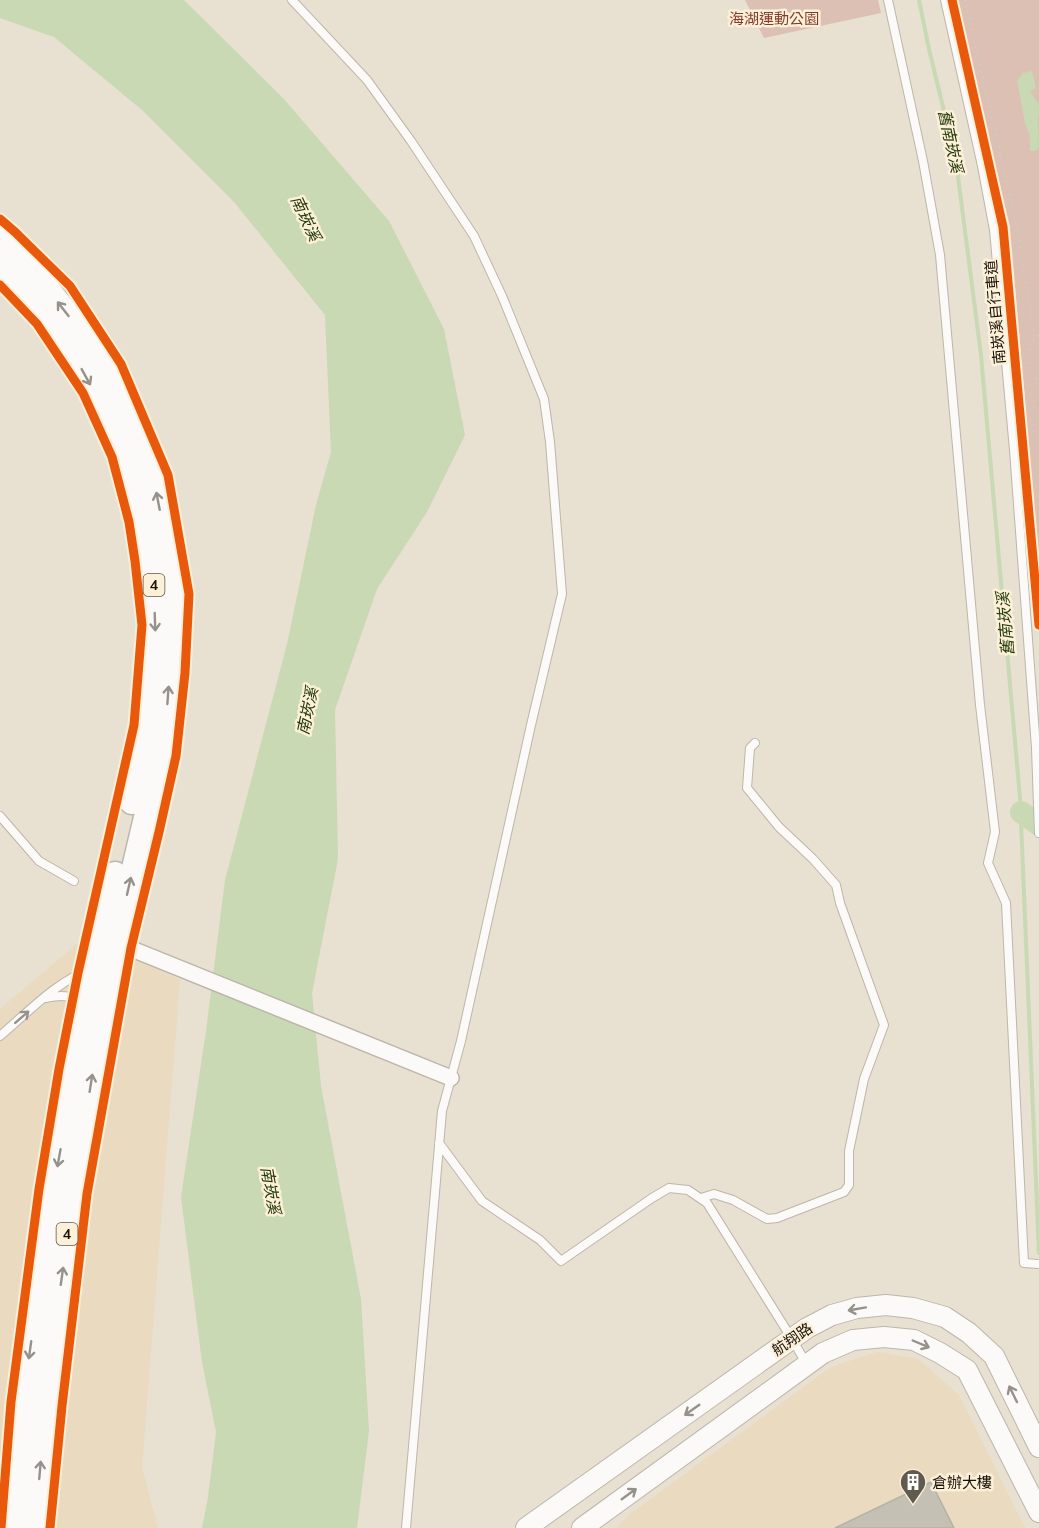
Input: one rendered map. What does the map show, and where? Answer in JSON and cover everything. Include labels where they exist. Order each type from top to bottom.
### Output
[{"type":"main road","name":"4","points":[[0,238],[44,285],[72,320],[108,375],[153,478],[171,566],[173,632],[166,718],[153,788],[85,1018],[48,1221],[28,1359],[14,1528]]},
{"type":"main road","name":"4","points":[[0,264],[67,342],[107,415],[134,481],[145,526],[153,573],[155,633],[149,717],[104,953],[92,1074],[53,1337],[35,1528]]},
{"type":"street","points":[[104,953],[189,972],[451,1078]]},
{"type":"street","name":"航翔路","points":[[526,1528],[807,1328],[832,1315],[857,1308],[886,1305],[913,1308],[945,1317],[969,1334],[994,1356],[1039,1447]]},
{"type":"street","name":"航翔路","points":[[582,1528],[823,1353],[853,1340],[884,1337],[914,1340],[967,1370],[1039,1512]]},
{"type":"lane","points":[[292,0],[367,80],[411,141],[474,236],[502,296],[543,399],[550,442],[562,594],[461,1041],[442,1111],[406,1528]]},
{"type":"lane","points":[[888,0],[923,161],[940,255],[980,705],[995,832],[988,863],[1006,903],[1024,1263],[1039,1264]]},
{"type":"lane","points":[[945,0],[994,230],[1014,450],[1039,833]]},
{"type":"lane","points":[[701,1198],[714,1194],[733,1200],[767,1219],[777,1218],[844,1192],[849,1185],[849,1151],[864,1079],[884,1025],[840,903],[836,885],[813,859],[779,827],[747,788],[750,748],[755,742]]},
{"type":"lane","points":[[0,816],[39,861],[74,881]]},
{"type":"lane","points":[[0,1036],[104,953]]},
{"type":"lane","points":[[45,998],[62,995],[73,999],[79,1005],[85,1018]]},
{"type":"lane","points":[[439,1143],[482,1202],[540,1240],[561,1261],[669,1188],[688,1190],[707,1203],[807,1365]]},
{"type":"path","points":[[965,0],[1016,223],[1035,340]]},
{"type":"path","points":[[1034,444],[1035,377],[1030,362],[1030,344],[1039,335]]},
{"type":"path","points":[[1015,364],[1030,362]]},
{"type":"path","points":[[1035,377],[1039,381]]},
{"type":"shaded area","points":[[99,925],[129,954],[180,980],[142,1467],[158,1528],[0,1528],[0,1009]]},
{"type":"shaded area","points":[[877,1352],[918,1359],[959,1395],[1025,1528],[616,1528],[633,1512],[831,1367]]},
{"type":"green space","name":"海湖運動公園","points":[[745,0],[878,0],[881,13],[764,38]]},
{"type":"green space","points":[[954,0],[1039,0],[1039,564],[1010,227]]},
{"type":"water","name":"南崁溪","points":[[0,0],[184,0],[283,98],[389,221],[444,329],[465,435],[427,512],[377,589],[335,710],[338,859],[312,993],[321,1086],[361,1299],[369,1431],[357,1528],[202,1528],[216,1432],[202,1362],[181,1197],[206,1031],[225,880],[287,644],[316,505],[331,452],[325,315],[234,202],[142,110],[54,37],[0,18]]},
{"type":"water","points":[[1032,71],[1036,88],[1030,91],[1039,105],[1039,147],[1036,151],[1030,151],[1030,136],[1025,123],[1017,81],[1023,73]]},
{"type":"building","name":"倉辦大樓","points":[[931,1482],[954,1528],[835,1528]]},
{"type":"waterway","name":"舊南崁溪","points":[[919,0],[956,161],[981,355],[1020,798],[1039,1253]]},
{"type":"waterway","points":[[1021,812],[1039,825]]},
{"type":"cycle path","name":"南崁溪自行車道","points":[[952,0],[1003,227],[1039,625]]},
{"type":"cycle path","points":[[0,219],[70,286],[121,364],[168,475],[189,594],[185,673],[176,756],[131,948],[87,1194],[50,1528]]},
{"type":"cycle path","points":[[0,285],[37,324],[83,393],[112,457],[129,522],[142,625],[134,725],[78,973],[39,1189],[11,1402],[1,1528]]},
{"type":"place","name":"倉辦大樓","points":[[913,1505]]}]
